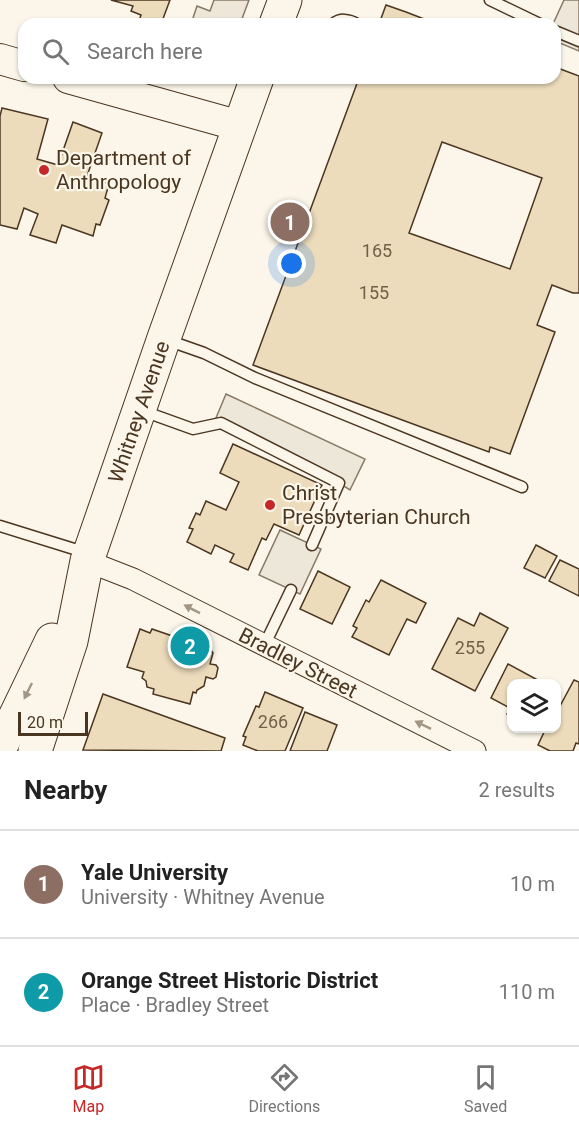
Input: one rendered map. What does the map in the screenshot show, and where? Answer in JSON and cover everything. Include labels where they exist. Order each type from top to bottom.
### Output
[{"type":"main road","name":"Whitney Avenue","points":[[35,751],[71,641],[88,557],[255,84]]},
{"type":"main road","points":[[0,748],[48,651],[88,557]]},
{"type":"street","points":[[0,59],[18,64]]},
{"type":"street","points":[[90,84],[240,126]]},
{"type":"street","name":"Bradley Street","points":[[88,557],[475,751]]},
{"type":"lane","points":[[490,0],[528,18]]},
{"type":"lane","points":[[561,34],[579,41]]},
{"type":"lane","points":[[164,338],[522,488]]},
{"type":"lane","points":[[140,410],[193,429],[221,423],[339,483],[312,545]]},
{"type":"lane","points":[[0,526],[88,557]]},
{"type":"lane","points":[[264,646],[291,590]]},
{"type":"shaded area","points":[[214,0],[249,0],[242,18],[193,18],[197,6],[210,11]]},
{"type":"shaded area","points":[[564,0],[579,0],[579,51],[561,44],[561,18],[556,18]]},
{"type":"shaded area","points":[[226,394],[365,459],[350,490],[213,425]]},
{"type":"shaded area","points":[[280,530],[321,549],[300,594],[259,575]]},
{"type":"building","points":[[111,0],[170,0],[163,18],[140,18],[141,15],[131,11],[133,6]]},
{"type":"building","points":[[386,5],[422,18],[381,18]]},
{"type":"building","points":[[561,69],[579,76],[579,293],[552,285],[537,325],[555,332],[510,454],[490,447],[489,452],[253,365],[357,84],[561,84]],"holes":[[[442,142],[542,178],[510,269],[409,233]]]},
{"type":"building","name":"Department of Anthropology","points":[[2,108],[48,119],[37,159],[58,165],[73,122],[102,133],[87,176],[109,184],[105,198],[109,200],[100,225],[96,224],[93,236],[62,225],[56,243],[30,235],[38,214],[24,208],[17,229],[0,225],[0,116]]},
{"type":"building","name":"Christ Presbyterian Church","points":[[233,444],[322,485],[299,535],[274,524],[266,540],[262,538],[248,570],[230,562],[234,554],[215,545],[211,554],[187,542],[193,529],[189,528],[196,513],[200,515],[206,501],[226,510],[239,482],[220,473]]},
{"type":"building","points":[[536,545],[557,556],[545,578],[524,568]]},
{"type":"building","points":[[560,560],[579,569],[579,596],[549,581]]},
{"type":"building","points":[[318,571],[350,587],[332,624],[300,609]]},
{"type":"building","points":[[381,580],[426,603],[416,623],[407,619],[389,655],[352,637],[357,628],[353,626],[366,600],[369,602]]},
{"type":"building","points":[[480,613],[508,628],[475,691],[432,669],[458,618],[474,626]]},
{"type":"building","points":[[140,629],[150,633],[152,629],[210,649],[213,653],[210,664],[218,668],[216,677],[213,679],[206,677],[204,686],[196,693],[193,692],[190,704],[153,694],[154,689],[147,687],[146,681],[142,678],[144,672],[127,667]]},
{"type":"building","points":[[508,664],[536,679],[507,679],[507,706],[491,698]]},
{"type":"building","points":[[574,680],[579,682],[579,744],[576,743],[573,751],[550,751],[538,745],[544,733],[561,733],[561,704]]},
{"type":"building","points":[[265,692],[303,708],[285,751],[258,751],[243,745],[246,737],[243,736]]},
{"type":"building","points":[[103,694],[225,738],[221,751],[83,750]]},
{"type":"building","points":[[305,712],[337,725],[327,751],[290,751]]},
{"type":"place","name":"Department of Anthropology","points":[[44,170]]},
{"type":"place","name":"Yale University","points":[[290,222]]},
{"type":"place","name":"Christ Presbyterian Church","points":[[270,505]]},
{"type":"place","name":"Orange Street Historic District","points":[[190,646]]}]
